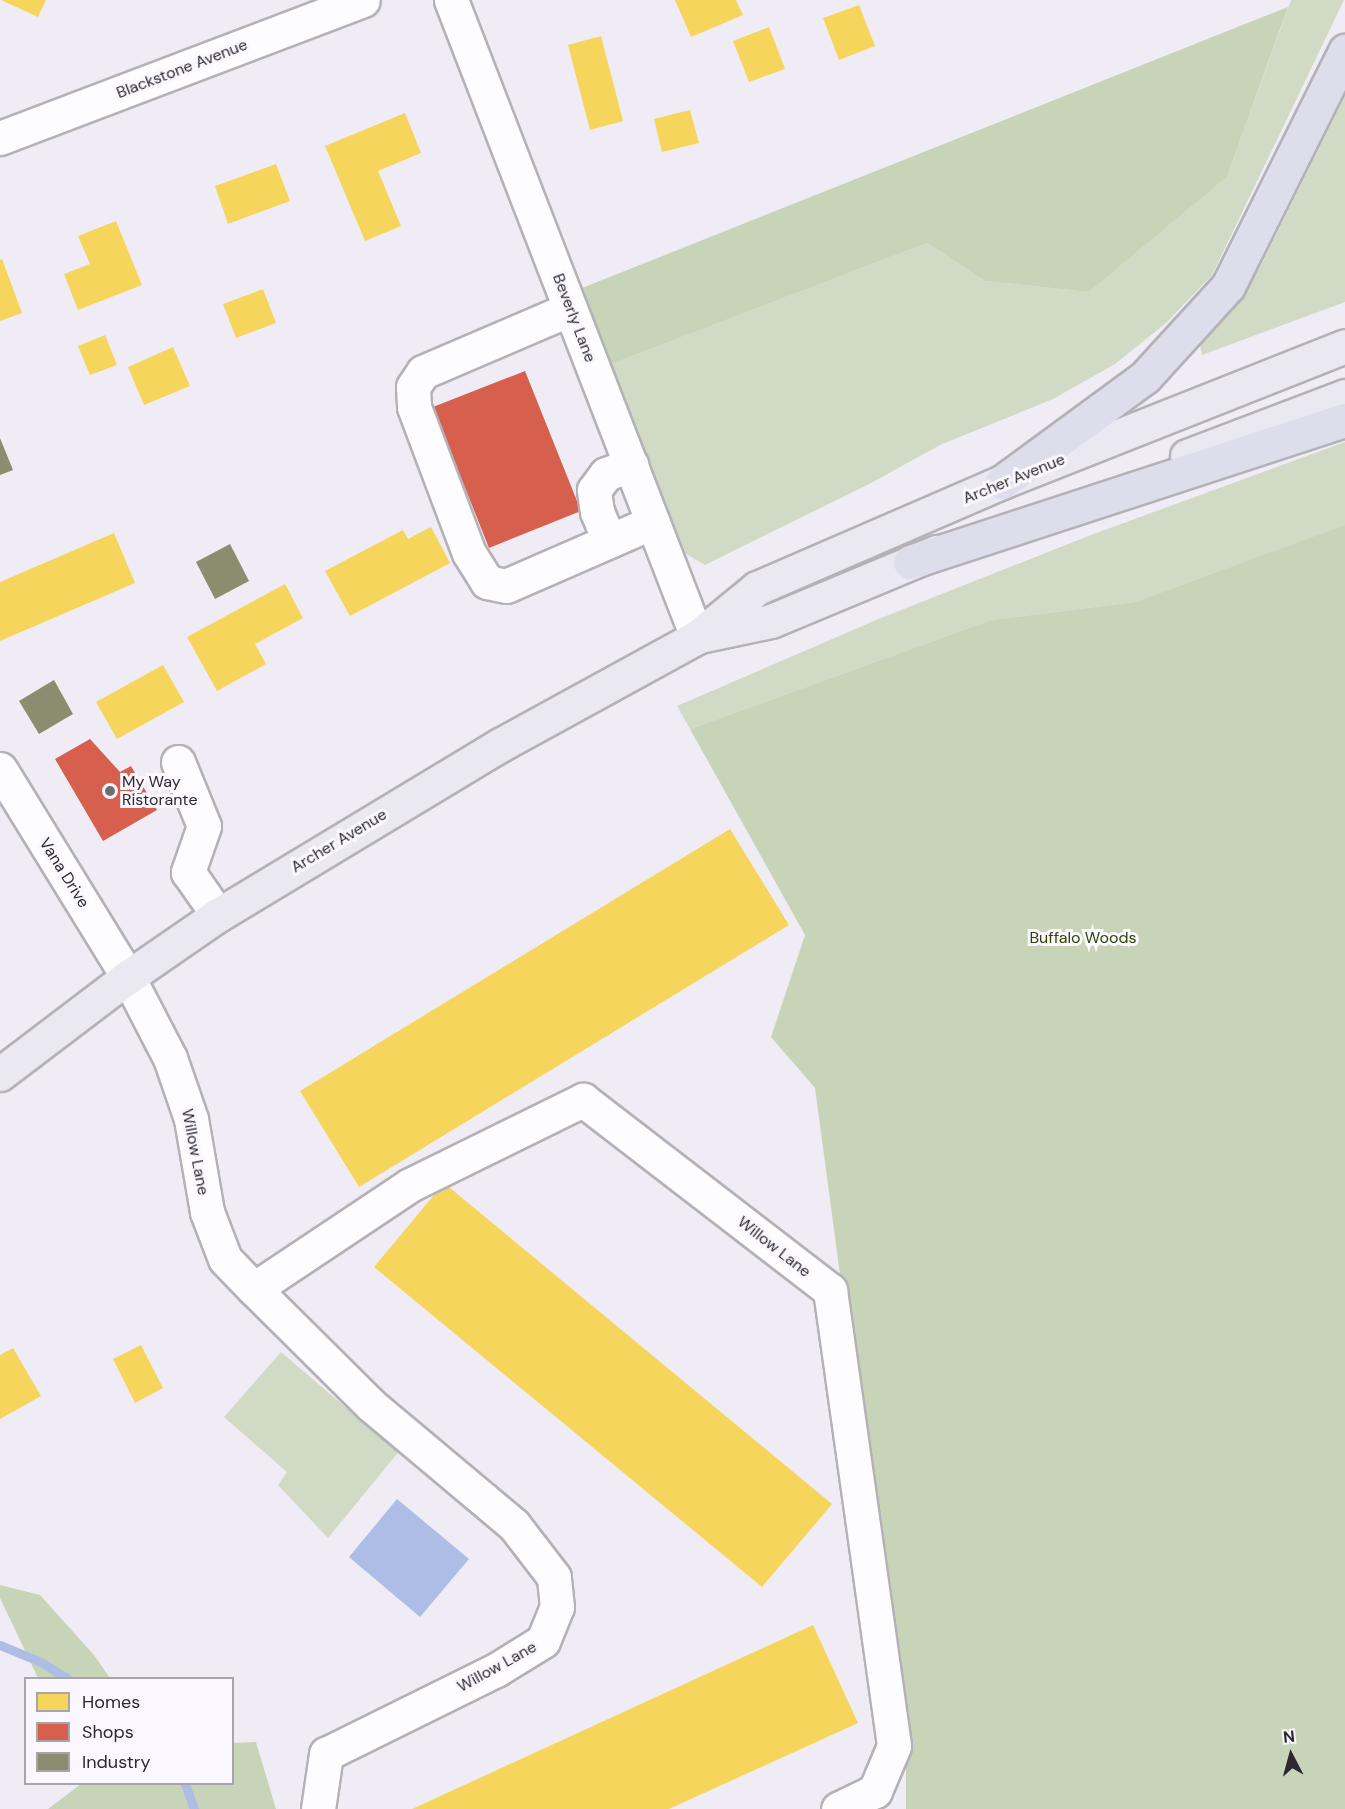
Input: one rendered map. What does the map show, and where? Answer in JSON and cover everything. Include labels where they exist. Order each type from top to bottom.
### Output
[{"type":"highway","points":[[1002,483],[1145,377],[1228,286],[1345,51]]},
{"type":"highway","points":[[910,562],[1345,420]]},
{"type":"main road","name":"Archer Avenue","points":[[0,1074],[128,977],[218,915],[500,745],[697,637],[757,588],[1002,483],[1345,346]]},
{"type":"main road","name":"Archer Avenue","points":[[697,637],[771,621],[910,562],[1345,396]]},
{"type":"street","name":"Blackstone Avenue","points":[[0,138],[363,0]]},
{"type":"street","name":"Beverly Lane","points":[[451,0],[697,637]]},
{"type":"street","points":[[570,309],[423,372],[413,387],[414,406],[469,554],[487,582],[506,586],[652,522]]},
{"type":"street","points":[[609,542],[597,512],[594,490],[606,474],[630,465]]},
{"type":"street","points":[[178,762],[204,826],[188,872],[218,915]]},
{"type":"street","name":"Vana Drive","points":[[0,769],[128,977]]},
{"type":"street","name":"Willow Lane","points":[[128,977],[174,1068],[191,1119],[207,1212],[225,1259],[371,1405],[514,1525],[554,1577],[557,1607],[543,1641],[496,1670],[326,1754],[318,1809]]},
{"type":"street","name":"Willow Lane","points":[[255,1289],[410,1185],[583,1100],[830,1290],[894,1746],[875,1791],[838,1809]]},
{"type":"green space","points":[[1291,0],[1344,0],[1212,275],[1166,323],[1115,364],[1053,399],[940,445],[871,483],[705,565],[683,552],[609,365],[927,243],[985,281],[1089,292],[1227,177]]},
{"type":"green space","points":[[1288,7],[1227,177],[1089,292],[985,281],[927,243],[609,365],[577,290]]},
{"type":"green space","points":[[1345,96],[1345,302],[1202,355],[1200,346],[1220,324],[1260,267]]},
{"type":"green space","points":[[1345,442],[1345,525],[1135,602],[991,620],[690,729],[677,706],[881,618],[1091,535]]},
{"type":"green space","name":"Buffalo Woods","points":[[1345,525],[1345,1809],[906,1809],[906,1766],[815,1088],[771,1037],[805,935],[690,729],[991,620],[1135,602]]},
{"type":"green space","points":[[281,1352],[344,1406],[401,1449],[328,1538],[278,1485],[287,1472],[224,1417]]},
{"type":"green space","points":[[0,1585],[40,1595],[94,1655],[109,1677],[38,1677],[0,1598]]},
{"type":"green space","points":[[256,1742],[276,1809],[48,1809],[80,1785],[234,1785],[234,1743]]},
{"type":"water","points":[[397,1499],[469,1559],[420,1617],[349,1557]]},
{"type":"building: Homes","points":[[1,0],[46,0],[38,17]]},
{"type":"building: Homes","points":[[675,0],[736,0],[743,15],[691,37]]},
{"type":"building: Homes","points":[[859,5],[875,46],[839,60],[823,18]]},
{"type":"building: Homes","points":[[769,27],[785,69],[749,82],[733,41]]},
{"type":"building: Homes","points":[[601,36],[623,121],[590,130],[568,45]]},
{"type":"building: Homes","points":[[690,110],[699,143],[662,152],[654,119]]},
{"type":"building: Homes","points":[[405,113],[421,153],[378,171],[401,226],[365,241],[325,146]]},
{"type":"building: Homes","points":[[276,164],[290,201],[228,224],[215,186]]},
{"type":"building: Homes","points":[[116,221],[142,285],[78,310],[64,274],[90,264],[78,236]]},
{"type":"building: Homes","points":[[2,259],[22,313],[0,321],[0,260]]},
{"type":"building: Homes","points":[[263,289],[276,323],[236,338],[223,304]]},
{"type":"building: Homes","points":[[105,335],[117,365],[90,375],[78,346]]},
{"type":"building: Homes","points":[[173,347],[190,386],[144,405],[128,367]]},
{"type":"building: Homes","points":[[431,527],[450,563],[350,616],[325,571],[403,530],[408,539]]},
{"type":"building: Homes","points":[[114,533],[135,583],[0,641],[0,582]]},
{"type":"building: Homes","points":[[285,584],[303,618],[255,644],[266,664],[217,691],[187,637]]},
{"type":"building: Homes","points":[[163,665],[184,702],[117,739],[96,702]]},
{"type":"building: Homes","points":[[730,829],[789,925],[359,1187],[300,1091]]},
{"type":"building: Homes","points":[[444,1183],[832,1504],[762,1587],[374,1267]]},
{"type":"building: Homes","points":[[141,1345],[163,1388],[135,1403],[113,1359]]},
{"type":"building: Homes","points":[[13,1348],[41,1396],[0,1419],[0,1355]]},
{"type":"building: Homes","points":[[813,1625],[858,1723],[669,1809],[412,1809]]},
{"type":"building: Shops","points":[[525,371],[581,511],[489,548],[433,407]]},
{"type":"building: Shops","name":"My Way Ristorante","points":[[90,739],[120,772],[131,766],[157,810],[103,841],[55,759]]},
{"type":"building: Industry","points":[[0,438],[13,470],[0,475]]},
{"type":"building: Industry","points":[[230,544],[249,581],[215,599],[196,562]]},
{"type":"building: Industry","points":[[54,680],[73,714],[39,734],[19,701]]},
{"type":"waterway","points":[[0,1645],[41,1662],[65,1677]]},
{"type":"waterway","points":[[185,1785],[194,1809]]},
{"type":"place","name":"My Way Ristorante","points":[[110,791]]}]
